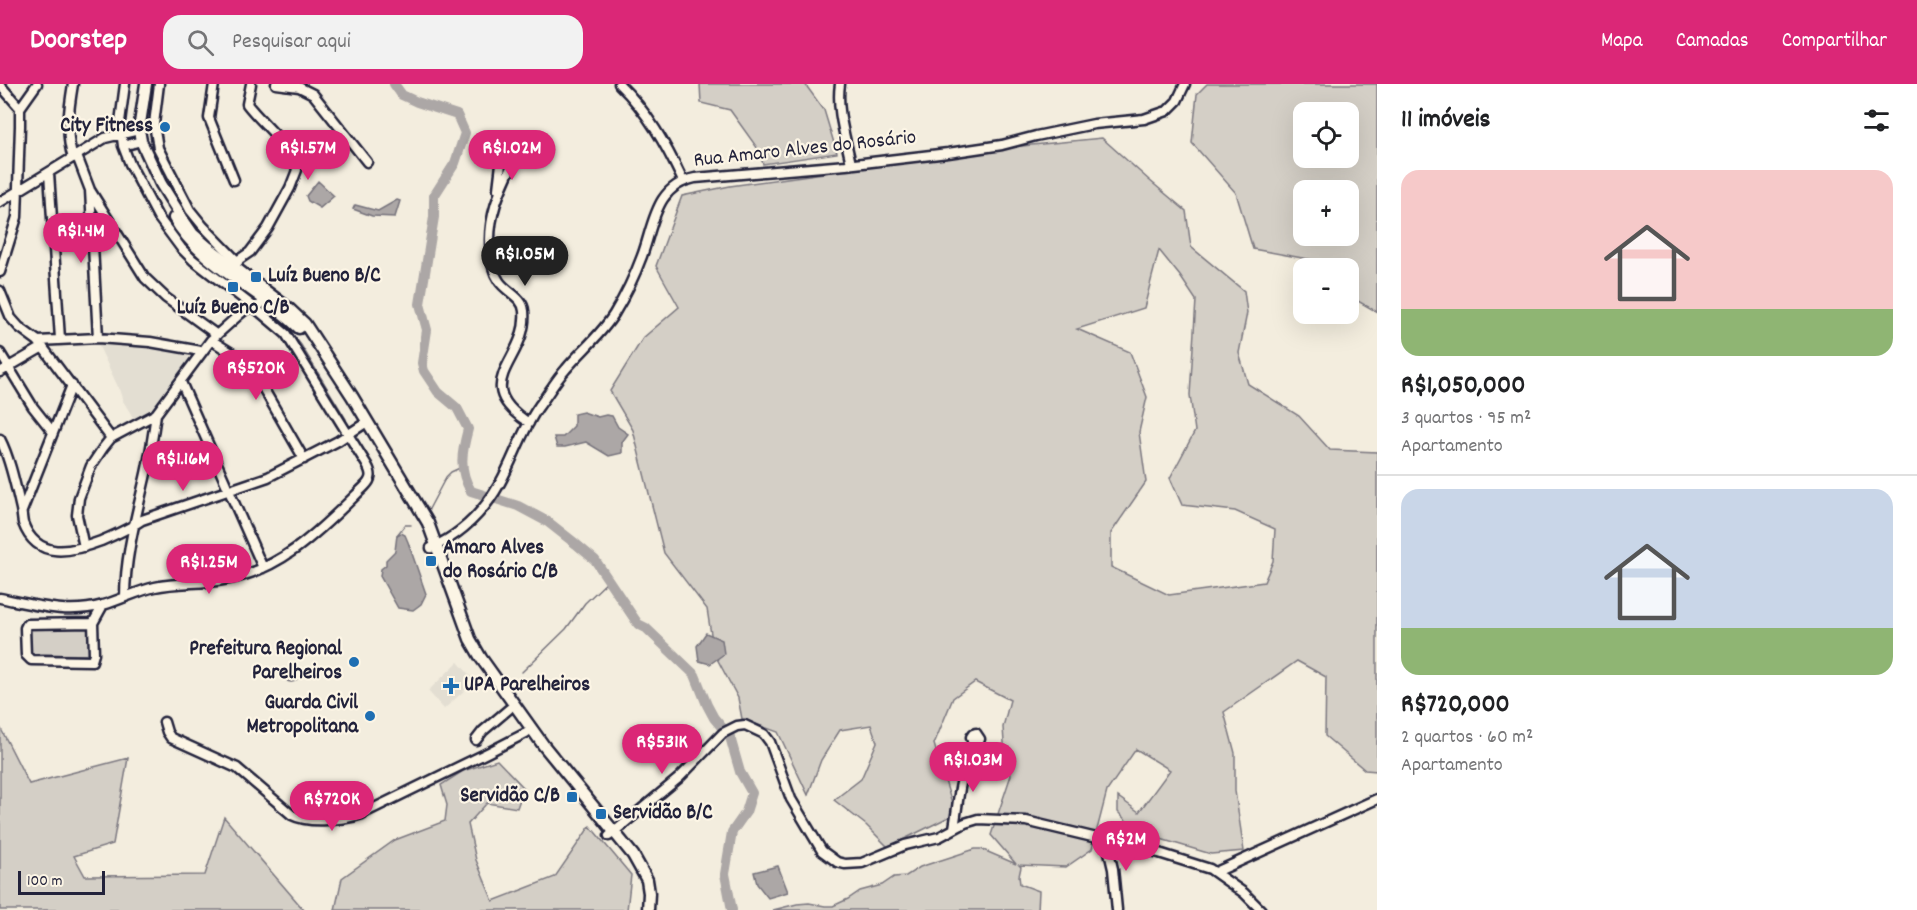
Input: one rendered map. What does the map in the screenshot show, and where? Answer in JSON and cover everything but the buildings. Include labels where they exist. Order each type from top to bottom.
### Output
[{"type":"main road","points":[[139,84],[135,108],[137,136],[161,184],[193,234],[201,253],[233,268],[267,296],[288,308],[305,324],[364,424],[421,510],[470,652],[478,667],[526,733],[541,748]]},
{"type":"main road","points":[[137,136],[146,84]]},
{"type":"main road","points":[[434,546],[470,639],[541,748],[612,834],[633,855],[647,880],[648,910]]},
{"type":"main road","points":[[612,834],[634,868],[643,893],[642,910]]},
{"type":"street","points":[[0,272],[17,217],[20,108],[37,84]]},
{"type":"street","points":[[73,84],[69,134],[71,151],[90,190],[145,278],[166,298],[251,367],[304,459]]},
{"type":"street","points":[[0,598],[59,610],[74,610],[103,605],[153,587],[225,580],[263,568],[288,556],[310,538],[365,486],[372,475],[292,343],[279,327],[254,307],[201,253],[181,248],[158,217],[123,146],[120,122],[125,84]]},
{"type":"street","points":[[159,84],[154,124],[158,148],[190,210],[233,268],[250,252],[268,228],[297,170],[293,159],[276,136],[247,104],[251,84]]},
{"type":"street","points":[[214,84],[209,118],[234,180]]},
{"type":"street","points":[[276,84],[299,87],[313,94],[367,162]]},
{"type":"street","points":[[619,84],[651,121],[683,181]]},
{"type":"street","points":[[840,84],[838,95],[851,164]]},
{"type":"street","name":"Rua Amaro Alves do Rosário","points":[[434,546],[451,537],[488,503],[529,423],[565,370],[596,338],[614,314],[641,258],[657,209],[670,191],[683,181],[980,148],[1094,124],[1148,119],[1163,114],[1170,108],[1185,84]]},
{"type":"street","points":[[0,85],[20,108]]},
{"type":"street","points":[[0,202],[105,138],[121,134],[137,136]]},
{"type":"street","points":[[123,146],[137,136]]},
{"type":"street","points":[[498,196],[515,159]]},
{"type":"street","points":[[501,164],[498,196],[490,226],[492,265],[503,287],[522,303],[524,313],[515,354],[502,377],[500,386],[505,402],[519,417],[529,423]]},
{"type":"street","points":[[48,173],[60,339]]},
{"type":"street","points":[[90,190],[98,338]]},
{"type":"street","points":[[0,291],[12,318],[19,327],[41,344],[111,438]]},
{"type":"street","points":[[84,547],[77,515],[79,498],[91,466],[111,438],[156,414],[201,351],[246,309],[260,305],[267,296]]},
{"type":"street","points":[[0,372],[41,344],[60,339],[98,338],[150,342],[201,351]]},
{"type":"street","points":[[0,353],[33,407],[52,431]]},
{"type":"street","points":[[181,382],[263,568]]},
{"type":"street","points":[[22,511],[72,385]]},
{"type":"street","points":[[125,597],[125,579],[133,526],[146,477],[156,414]]},
{"type":"street","points":[[0,439],[7,456],[25,527],[44,547],[59,551],[84,547],[142,520],[268,477],[364,424]]},
{"type":"street","points":[[93,622],[27,624],[27,657],[31,660],[92,661],[94,654],[93,622],[103,605]]},
{"type":"street","points":[[476,740],[509,709]]},
{"type":"street","points":[[164,722],[171,738],[237,768],[297,818],[313,819],[346,819],[362,814],[526,733]]},
{"type":"street","points":[[612,834],[679,778],[723,734],[732,728],[745,725],[764,734],[770,742],[791,800],[822,851],[837,862],[845,864],[862,862],[905,845],[939,837],[954,828],[978,819],[1026,821],[1160,853],[1210,869],[1244,893],[1260,910]]},
{"type":"street","points":[[954,828],[964,773],[969,756],[974,749]]},
{"type":"street","points":[[1216,872],[1377,799]]},
{"type":"street","points":[[1106,839],[1113,870],[1117,910]]},
{"type":"shaded area","points":[[700,84],[805,84],[824,110],[837,153],[763,164],[758,149],[730,110],[701,103]]},
{"type":"shaded area","points":[[1207,84],[1377,84],[1377,312],[1359,302],[1359,258],[1302,258],[1253,249],[1236,193],[1192,143],[1197,94]]},
{"type":"shaded area","points":[[1102,138],[1186,211],[1191,247],[1244,291],[1247,313],[1239,353],[1248,384],[1299,416],[1330,450],[1377,452],[1377,771],[1365,770],[1325,736],[1326,677],[1297,661],[1224,712],[1235,753],[1235,791],[1244,851],[1211,854],[1137,832],[1118,812],[1118,797],[1139,812],[1170,770],[1136,749],[1107,791],[1092,849],[1066,867],[1019,865],[1021,867],[1020,884],[1039,891],[1038,910],[773,910],[809,903],[833,906],[860,891],[882,885],[894,877],[906,876],[920,867],[975,849],[981,849],[1016,864],[991,835],[1011,775],[1005,758],[1003,727],[1010,700],[975,682],[953,698],[934,744],[955,814],[888,847],[866,825],[834,800],[861,779],[877,742],[871,725],[840,730],[821,760],[808,795],[778,732],[742,719],[738,698],[714,653],[707,609],[664,553],[633,430],[610,391],[643,338],[679,307],[656,266],[682,196],[730,186],[1012,147]],"holes":[[[1159,250],[1196,300],[1190,395],[1195,431],[1170,478],[1182,505],[1235,511],[1275,529],[1273,561],[1264,582],[1169,595],[1111,567],[1111,533],[1146,482],[1139,432],[1147,397],[1130,352],[1077,329],[1144,308]]]},
{"type":"shaded area","points":[[318,181],[334,196],[320,208],[308,201],[306,196]]},
{"type":"shaded area","points":[[397,200],[400,201],[395,217],[372,216],[353,209],[355,205],[378,211]]},
{"type":"shaded area","points":[[279,317],[301,345],[346,421],[300,346],[277,321]]},
{"type":"shaded area","points":[[97,342],[124,343],[186,353],[189,359],[153,409],[134,419],[123,401]]},
{"type":"shaded area","points":[[583,412],[598,417],[612,416],[618,427],[628,434],[622,442],[622,453],[609,456],[586,442],[557,447],[554,437],[563,437],[574,426],[574,414]]},
{"type":"shaded area","points":[[401,533],[405,535],[408,542],[426,594],[421,604],[413,610],[398,608],[380,576],[386,560],[395,551],[397,535]]},
{"type":"shaded area","points":[[29,625],[90,625],[93,655],[29,654]]},
{"type":"shaded area","points":[[706,633],[722,640],[724,654],[710,664],[699,661],[697,646]]},
{"type":"shaded area","name":"UPA Parelheiros","points":[[458,662],[475,681],[444,709],[428,691]]},
{"type":"shaded area","points":[[288,668],[294,668],[298,675],[294,682],[288,682],[284,678],[284,672]]},
{"type":"shaded area","points":[[0,727],[29,784],[128,758],[113,844],[74,856],[85,876],[205,875],[224,817],[304,910],[0,910]]},
{"type":"shaded area","points":[[497,760],[524,788],[517,808],[487,803],[468,824],[476,860],[493,901],[555,877],[590,826],[631,875],[627,910],[335,910],[342,878],[395,840],[445,821],[447,805],[441,785],[463,771]]},
{"type":"shaded area","points":[[778,866],[788,892],[768,898],[757,884],[754,872]]},
{"type":"waterway","points":[[394,84],[402,95],[457,115],[465,133],[455,163],[434,196],[434,217],[420,304],[427,330],[422,363],[424,371],[438,392],[457,408],[468,429],[462,460],[464,476],[471,491],[518,506],[548,522],[595,560],[638,624],[646,628],[695,675],[714,718],[730,737],[740,772],[752,793],[746,812],[732,832],[725,874],[732,910]]},
{"type":"waterway","points":[[428,511],[446,477],[462,467]]},
{"type":"waterway","points":[[397,535],[405,525],[411,525]]},
{"type":"waterway","points":[[522,672],[566,629],[585,603],[609,580]]},
{"type":"place","name":"City Fitness","points":[[165,127]]},
{"type":"place","name":"Luíz Bueno B/C","points":[[256,277]]},
{"type":"place","name":"Luíz Bueno C/B","points":[[233,287]]},
{"type":"place","name":"Amaro Alves do Rosário C/B","points":[[431,561]]},
{"type":"place","name":"Prefeitura Regional Parelheiros","points":[[354,662]]},
{"type":"place","name":"UPA Parelheiros","points":[[451,686]]},
{"type":"place","name":"Guarda Civil Metropolitana","points":[[370,716]]},
{"type":"place","name":"Servidão C/B","points":[[572,797]]},
{"type":"place","name":"Servidão B/C","points":[[601,814]]}]
